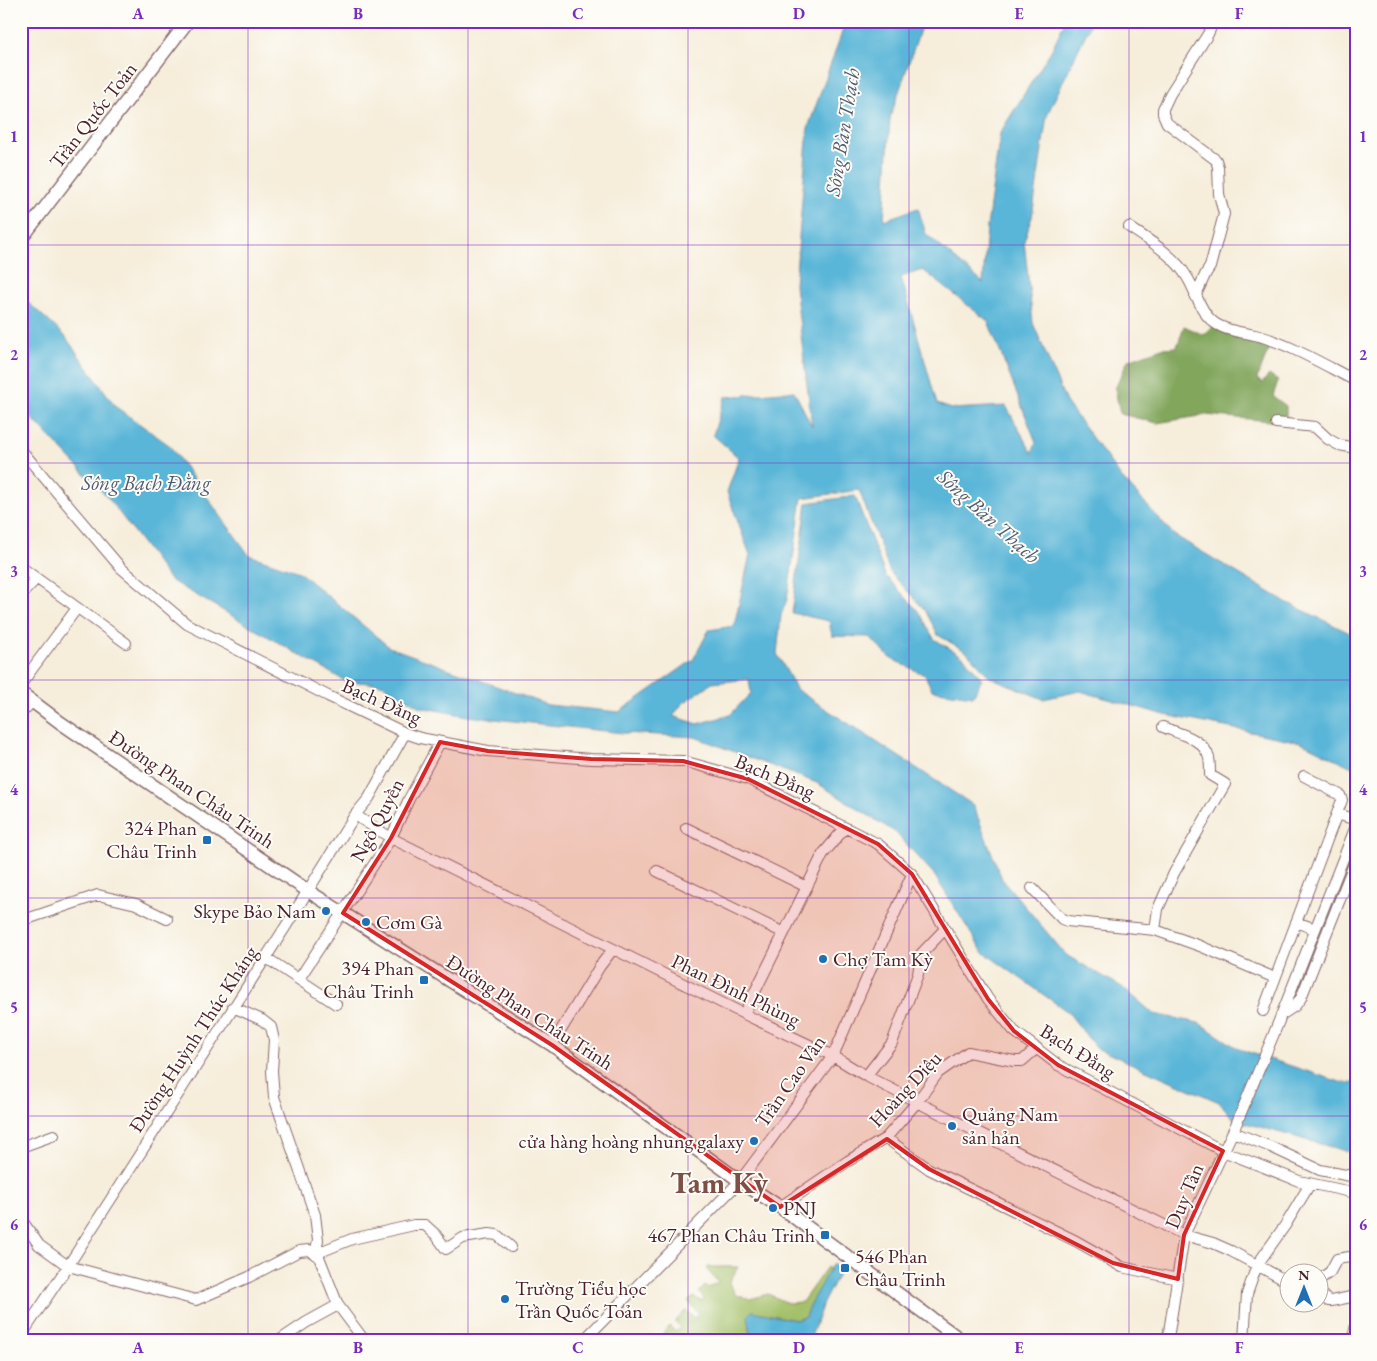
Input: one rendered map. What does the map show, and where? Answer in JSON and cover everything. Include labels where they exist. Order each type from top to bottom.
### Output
[{"type":"main road","name":"Trần Quốc Toản","points":[[24,235],[188,21]]},
{"type":"main road","name":"Đường Phan Châu Trinh","points":[[21,693],[70,729],[308,891],[552,1045],[740,1181],[780,1207],[961,1340]]},
{"type":"street","points":[[1195,297],[1210,267],[1224,219],[1218,187],[1218,167],[1216,160],[1167,123],[1163,109],[1214,21]]},
{"type":"street","points":[[1130,227],[1167,254],[1187,277],[1195,297],[1212,321],[1227,328],[1260,336],[1286,346],[1356,381]]},
{"type":"street","points":[[1276,423],[1315,427],[1328,439],[1339,445],[1356,448]]},
{"type":"street","name":"Bạch Đằng","points":[[21,450],[121,568],[187,624],[405,733],[488,751],[591,759],[683,762],[748,779],[878,844],[912,874],[988,999],[1014,1031],[1058,1065],[1223,1151],[1310,1184],[1356,1193]]},
{"type":"street","points":[[21,567],[126,643]]},
{"type":"street","points":[[21,595],[36,579]]},
{"type":"street","points":[[21,684],[77,608]]},
{"type":"street","points":[[21,713],[33,701]]},
{"type":"street","points":[[1155,930],[1158,909],[1174,873],[1225,784],[1210,775],[1209,758],[1202,747],[1193,739],[1163,728]]},
{"type":"street","name":"Đường Huỳnh Thúc Kháng","points":[[21,1336],[68,1266],[355,815],[369,798],[405,733]]},
{"type":"street","name":"Ngô Quyền","points":[[299,978],[391,838],[409,799],[440,742]]},
{"type":"street","points":[[1263,1011],[1342,800],[1340,795],[1304,776]]},
{"type":"street","points":[[1337,814],[1356,820]]},
{"type":"street","name":"Phan Đình Phùng","points":[[355,815],[391,838],[744,1014],[834,1056],[866,1076],[917,1102],[1184,1235],[1213,1243],[1280,1278]]},
{"type":"street","points":[[686,828],[807,887]]},
{"type":"street","points":[[744,1014],[823,854],[845,828]]},
{"type":"street","name":"Duy Tân","points":[[1166,1340],[1169,1332],[1184,1235],[1234,1130],[1355,829]]},
{"type":"street","points":[[1281,1015],[1295,1006],[1301,998],[1356,859]]},
{"type":"street","points":[[657,871],[784,933]]},
{"type":"street","name":"Trần Cao Vân","points":[[584,1340],[740,1181],[834,1056],[912,874]]},
{"type":"street","points":[[1032,888],[1062,919],[1067,921],[1155,930],[1200,946],[1275,978]]},
{"type":"street","points":[[21,921],[98,895],[136,904],[167,919]]},
{"type":"street","points":[[1296,922],[1315,929]]},
{"type":"street","points":[[866,1076],[892,1043],[918,974],[921,954],[945,929]]},
{"type":"street","points":[[552,1045],[600,966],[613,949]]},
{"type":"street","points":[[266,957],[336,1004]]},
{"type":"street","points":[[233,1008],[262,1020],[271,1027],[274,1040],[272,1072],[274,1096],[315,1215],[318,1240],[316,1254]]},
{"type":"street","name":"Hoàng Diệu","points":[[780,1207],[886,1138],[917,1102],[938,1073],[968,1052],[1022,1061],[1037,1048]]},
{"type":"street","points":[[1234,1130],[1320,1170],[1356,1177]]},
{"type":"street","points":[[21,1147],[54,1135]]},
{"type":"street","points":[[886,1138],[929,1169],[1076,1241],[1122,1267],[1178,1279]]},
{"type":"street","points":[[1244,1340],[1247,1294],[1257,1265],[1286,1224],[1310,1184]]},
{"type":"street","points":[[21,1219],[39,1245],[68,1266],[196,1300],[249,1277],[299,1251],[309,1250],[319,1257],[338,1305],[364,1340]]},
{"type":"street","points":[[316,1254],[352,1239],[414,1225],[424,1225],[436,1234],[446,1249],[464,1238],[489,1234],[497,1236],[511,1247]]},
{"type":"street","points":[[1330,1272],[1337,1259],[1356,1256]]},
{"type":"street","points":[[1330,1301],[1356,1296]]},
{"type":"street","points":[[280,1340],[338,1305]]},
{"type":"street","points":[[1354,1340],[1356,1324]]},
{"type":"highlighted area","points":[[440,742],[488,751],[591,759],[683,761],[748,779],[878,844],[912,874],[988,999],[1014,1031],[1058,1065],[1223,1151],[1184,1235],[1178,1279],[1113,1263],[929,1169],[887,1139],[780,1207],[552,1045],[343,913],[391,838]]},
{"type":"green space","points":[[1214,325],[1272,341],[1257,379],[1262,383],[1269,375],[1278,381],[1273,396],[1286,406],[1286,420],[1270,421],[1206,415],[1157,423],[1120,414],[1115,389],[1128,360],[1162,348],[1177,347],[1184,326],[1204,335]]},
{"type":"green space","points":[[708,1267],[738,1267],[729,1283],[736,1295],[750,1299],[768,1294],[788,1303],[802,1302],[827,1267],[831,1270],[810,1304],[805,1317],[795,1320],[781,1317],[749,1321],[752,1340],[643,1340],[649,1336],[658,1339],[670,1326],[676,1332],[680,1327],[675,1322],[686,1310],[694,1318],[699,1314],[688,1301],[694,1297],[701,1301],[704,1298],[699,1292],[705,1286],[708,1288],[718,1282],[707,1270]]},
{"type":"water","points":[[846,21],[923,21],[890,118],[884,220],[918,208],[926,234],[983,283],[987,227],[1000,133],[1052,49],[1065,21],[1092,21],[1047,115],[1032,217],[1024,241],[1033,323],[1066,402],[1121,477],[1174,535],[1286,602],[1356,636],[1356,769],[1301,742],[1165,715],[1080,691],[1043,699],[990,677],[967,652],[938,635],[925,610],[890,572],[859,490],[802,498],[787,599],[781,615],[777,654],[797,690],[973,805],[1002,879],[1066,955],[1122,987],[1154,1014],[1199,1023],[1239,1049],[1343,1083],[1356,1083],[1356,1154],[1235,1120],[1219,1102],[1096,1048],[1068,1012],[982,951],[933,873],[895,832],[817,783],[695,737],[623,733],[467,716],[420,707],[382,684],[345,681],[170,580],[109,499],[21,407],[21,296],[64,335],[116,407],[169,445],[249,555],[299,572],[389,647],[548,705],[619,712],[693,660],[709,630],[734,626],[750,555],[727,492],[739,458],[713,435],[725,397],[794,391],[812,426],[795,285],[808,128]],"holes":[[[923,270],[988,321],[1036,442],[1032,453],[1006,406],[952,409],[937,404],[901,277]],[[749,679],[751,693],[730,715],[698,724],[673,716],[682,704],[712,683]]]},
{"type":"water","points":[[855,496],[885,575],[920,613],[934,639],[964,657],[982,679],[973,696],[932,690],[925,675],[890,658],[870,637],[832,636],[829,621],[792,613],[807,503]]},
{"type":"water","points":[[833,1263],[840,1270],[823,1303],[810,1340],[752,1340],[748,1315],[752,1311],[795,1320],[805,1317],[810,1304]]},
{"type":"place","name":"324 Phan Châu Trinh","points":[[207,840]]},
{"type":"place","name":"Skype Bảo Nam","points":[[326,911]]},
{"type":"place","name":"Cơm Gà","points":[[366,922]]},
{"type":"place","name":"Chợ Tam Kỳ","points":[[823,959]]},
{"type":"place","name":"394 Phan Châu Trinh","points":[[424,980]]},
{"type":"place","name":"Quảng Nam sản hản","points":[[952,1126]]},
{"type":"place","name":"cửa hàng hoàng nhung galaxy","points":[[754,1141]]},
{"type":"place","name":"PNJ","points":[[773,1208]]},
{"type":"place","name":"467 Phan Châu Trinh","points":[[825,1235]]},
{"type":"place","name":"546 Phan Châu Trinh","points":[[845,1268]]},
{"type":"place","name":"Trường Tiểu học Trần Quốc Toản","points":[[505,1299]]},
{"type":"district","name":"Tam Kỳ","points":[[719,1182]]},
{"type":"water label","name":"Sông Bàn Thạch","points":[[842,132]]},
{"type":"water label","name":"Sông Bạch Đằng","points":[[146,482]]},
{"type":"water label","name":"Sông Bàn Thạch","points":[[989,516]]}]
